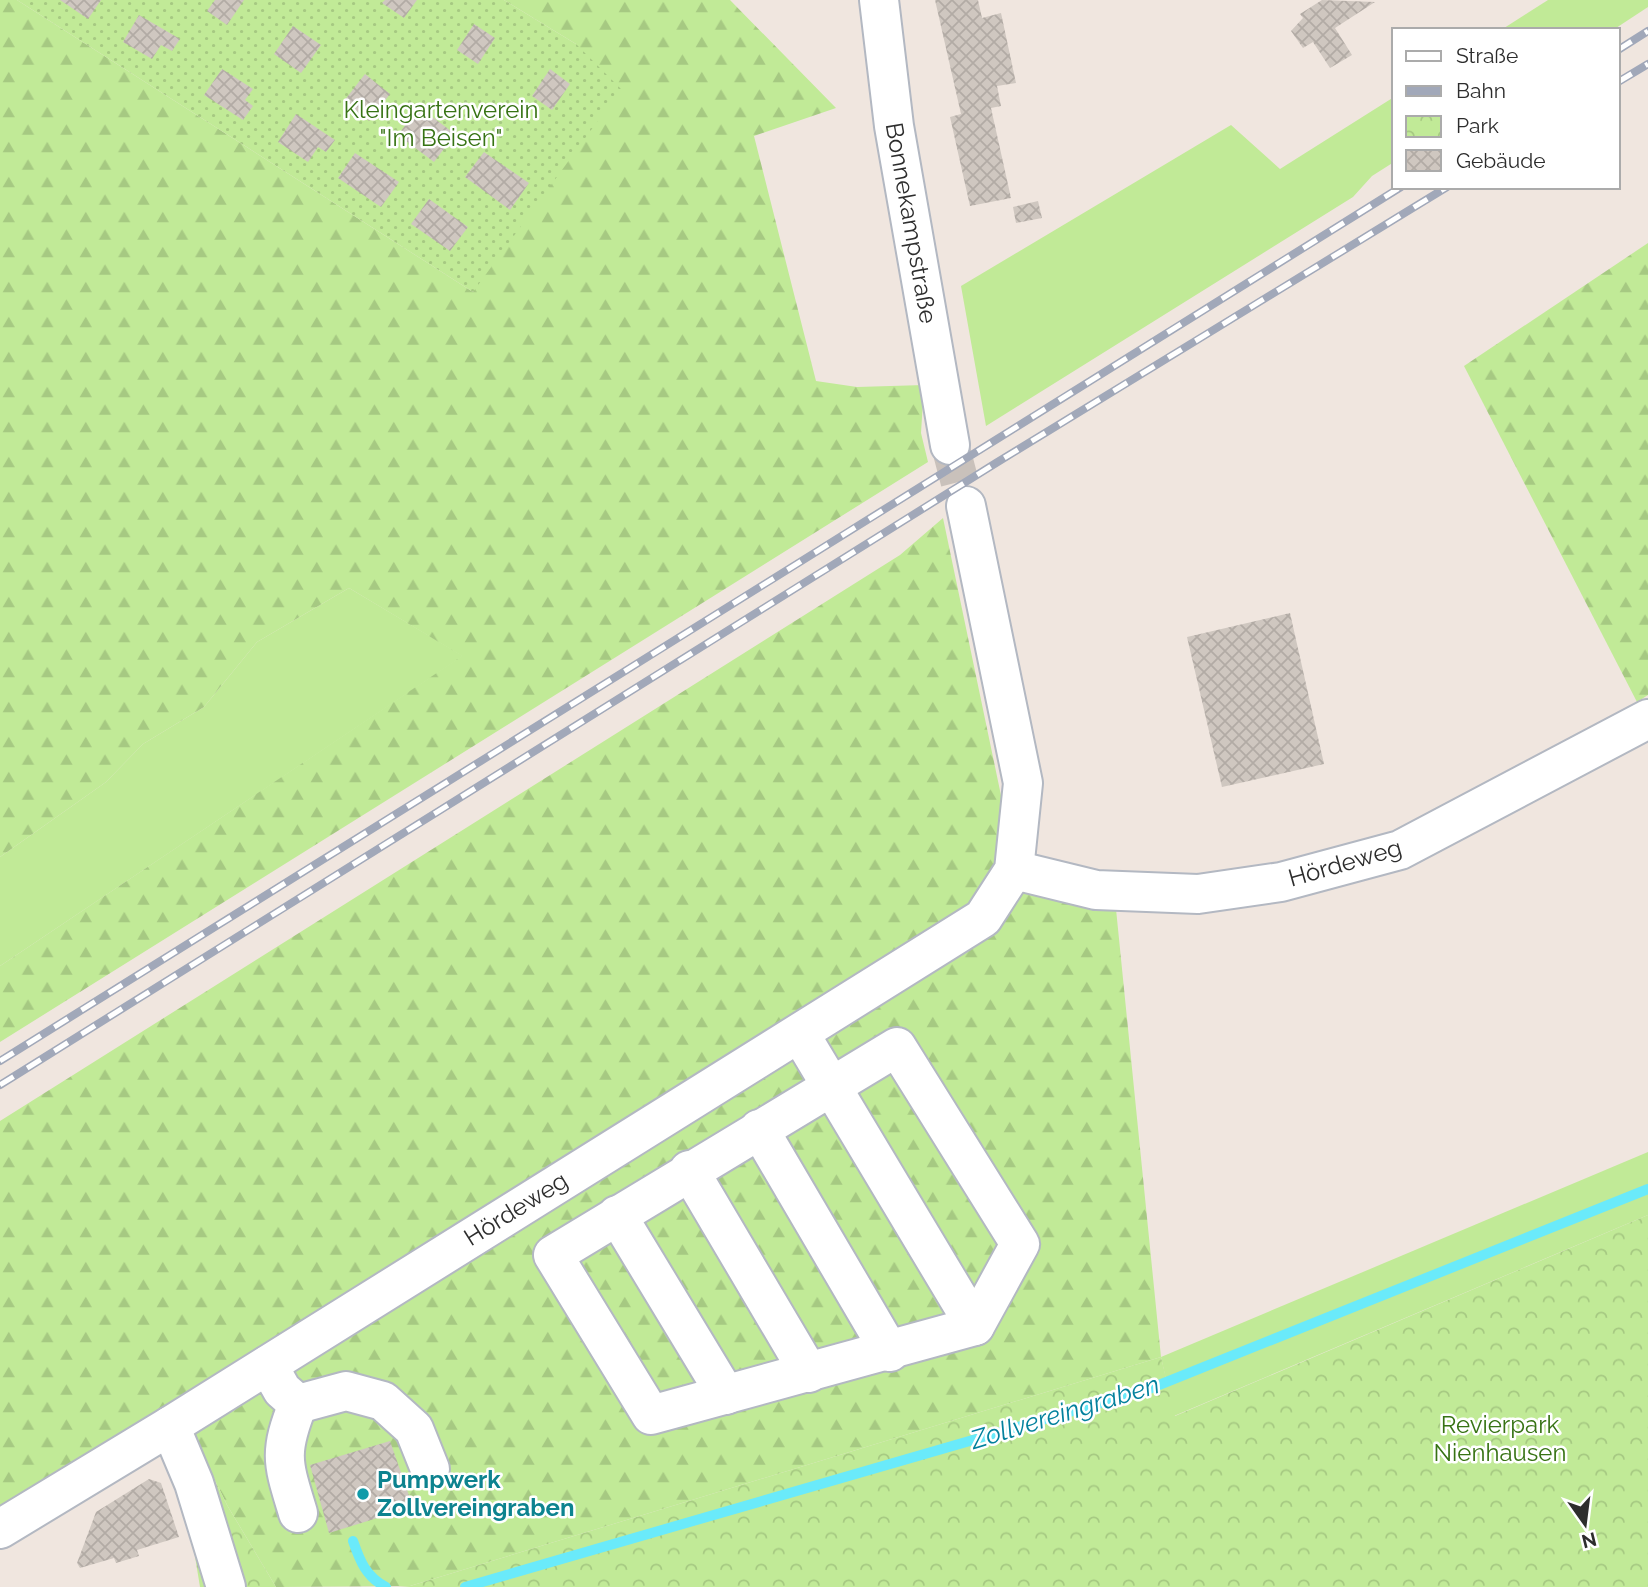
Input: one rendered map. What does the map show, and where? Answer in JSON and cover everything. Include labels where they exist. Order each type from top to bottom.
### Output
[{"type":"street","name":"Bonnekampstraße","points":[[879,0],[894,126],[950,445]]},
{"type":"street","name":"Hördeweg","points":[[0,1529],[170,1426],[983,918],[1014,870],[1023,783],[970,524]]},
{"type":"street","name":"Hördeweg","points":[[1014,870],[1096,890],[1198,894],[1281,883],[1400,850],[1648,719]]},
{"type":"street","points":[[800,1034],[829,1087],[975,1326]]},
{"type":"street","points":[[897,1047],[1020,1244],[975,1326],[890,1352],[651,1415],[553,1255],[829,1087],[897,1047]]},
{"type":"street","points":[[759,1129],[890,1352]]},
{"type":"street","points":[[690,1170],[809,1373]]},
{"type":"street","points":[[617,1215],[726,1395]]},
{"type":"street","points":[[268,1365],[282,1390],[298,1404]]},
{"type":"street","points":[[298,1404],[346,1391],[383,1401],[414,1429],[430,1469]]},
{"type":"street","points":[[298,1404],[289,1426],[282,1460],[298,1513]]},
{"type":"street","points":[[170,1426],[194,1483],[226,1587]]},
{"type":"green space","points":[[0,0],[17,0],[473,292],[576,44],[504,0],[730,0],[836,108],[754,136],[816,381],[857,387],[924,385],[921,433],[928,462],[0,1042],[0,966],[462,656],[349,588],[257,642],[204,707],[143,744],[106,782],[0,857]]},
{"type":"green space","name":"Kleingartenverein \"Im Beisen\"","points":[[17,0],[504,0],[576,44],[621,89],[473,292]]},
{"type":"green space","points":[[1548,0],[1648,0],[1648,7],[1616,28],[1504,28]]},
{"type":"green space","points":[[1392,98],[1392,163],[1372,176],[1353,197],[986,426],[961,286],[1231,125],[1280,169]]},
{"type":"green space","points":[[1648,243],[1648,695],[1637,702],[1464,366]]},
{"type":"green space","points":[[943,518],[1012,848],[1115,899],[1161,1357],[410,1586],[276,1587],[227,1505],[188,1425],[0,1525],[0,1121],[900,555]]},
{"type":"green space","points":[[349,588],[463,656],[0,966],[0,857],[106,782],[143,744],[204,707],[257,642]]},
{"type":"green space","points":[[1648,1152],[1648,1215],[1174,1416],[1161,1357]]},
{"type":"green space","name":"Revierpark Nienhausen","points":[[1648,1215],[1648,1587],[397,1587],[410,1586],[1161,1357],[1175,1416]]},
{"type":"green space","points":[[188,1425],[227,1505],[276,1587],[200,1587],[191,1532]]},
{"type":"building","points":[[60,0],[101,0],[88,19]]},
{"type":"building","points":[[215,0],[244,0],[227,25],[207,11]]},
{"type":"building","points":[[385,0],[417,0],[404,18],[382,3]]},
{"type":"building","points":[[935,0],[978,0],[982,18],[1001,13],[1016,83],[997,86],[1001,106],[991,108],[1011,198],[970,206],[950,117],[961,114]]},
{"type":"building","points":[[1322,0],[1375,2],[1335,28],[1352,55],[1330,68],[1313,42],[1303,48],[1291,31],[1303,18],[1300,14]]},
{"type":"building","points":[[139,15],[180,39],[172,51],[161,45],[152,59],[123,42]]},
{"type":"building","points":[[474,24],[495,38],[478,64],[457,50]]},
{"type":"building","points":[[293,26],[321,45],[301,73],[274,54]]},
{"type":"building","points":[[222,69],[253,89],[245,100],[253,106],[243,120],[204,95]]},
{"type":"building","points":[[550,69],[570,84],[552,110],[532,96]]},
{"type":"building","points":[[365,74],[390,94],[369,121],[344,101]]},
{"type":"building","points":[[419,107],[455,134],[434,162],[398,135]]},
{"type":"building","points":[[296,114],[335,140],[326,152],[318,147],[308,162],[278,142]]},
{"type":"building","points":[[484,152],[529,183],[510,210],[465,177]]},
{"type":"building","points":[[355,153],[399,182],[381,207],[338,178]]},
{"type":"building","points":[[429,199],[468,227],[450,251],[411,224]]},
{"type":"building","points":[[1038,201],[1042,218],[1016,223],[1013,207]]},
{"type":"building","points":[[1290,613],[1324,764],[1222,787],[1187,637]]},
{"type":"building","name":"Pumpwerk Zollvereingraben","points":[[390,1441],[413,1507],[329,1533],[310,1465]]},
{"type":"building","points":[[149,1479],[161,1483],[179,1537],[137,1550],[139,1556],[116,1563],[114,1558],[80,1568],[77,1563],[96,1512]]},
{"type":"waterway","name":"Zollvereingraben","points":[[465,1587],[1149,1389],[1648,1189]]},
{"type":"waterway","name":"Zollvereingraben","points":[[353,1541],[361,1562],[369,1573],[386,1587]]},
{"type":"tunnel","points":[[950,445],[966,506]]},
{"type":"railway","points":[[1620,49],[1648,31]]},
{"type":"railway","points":[[1620,81],[1648,64]]},
{"type":"railway","points":[[0,1061],[1398,189]]},
{"type":"railway","points":[[0,1085],[996,463],[1444,189]]},
{"type":"place","name":"Pumpwerk Zollvereingraben","points":[[363,1494]]}]
